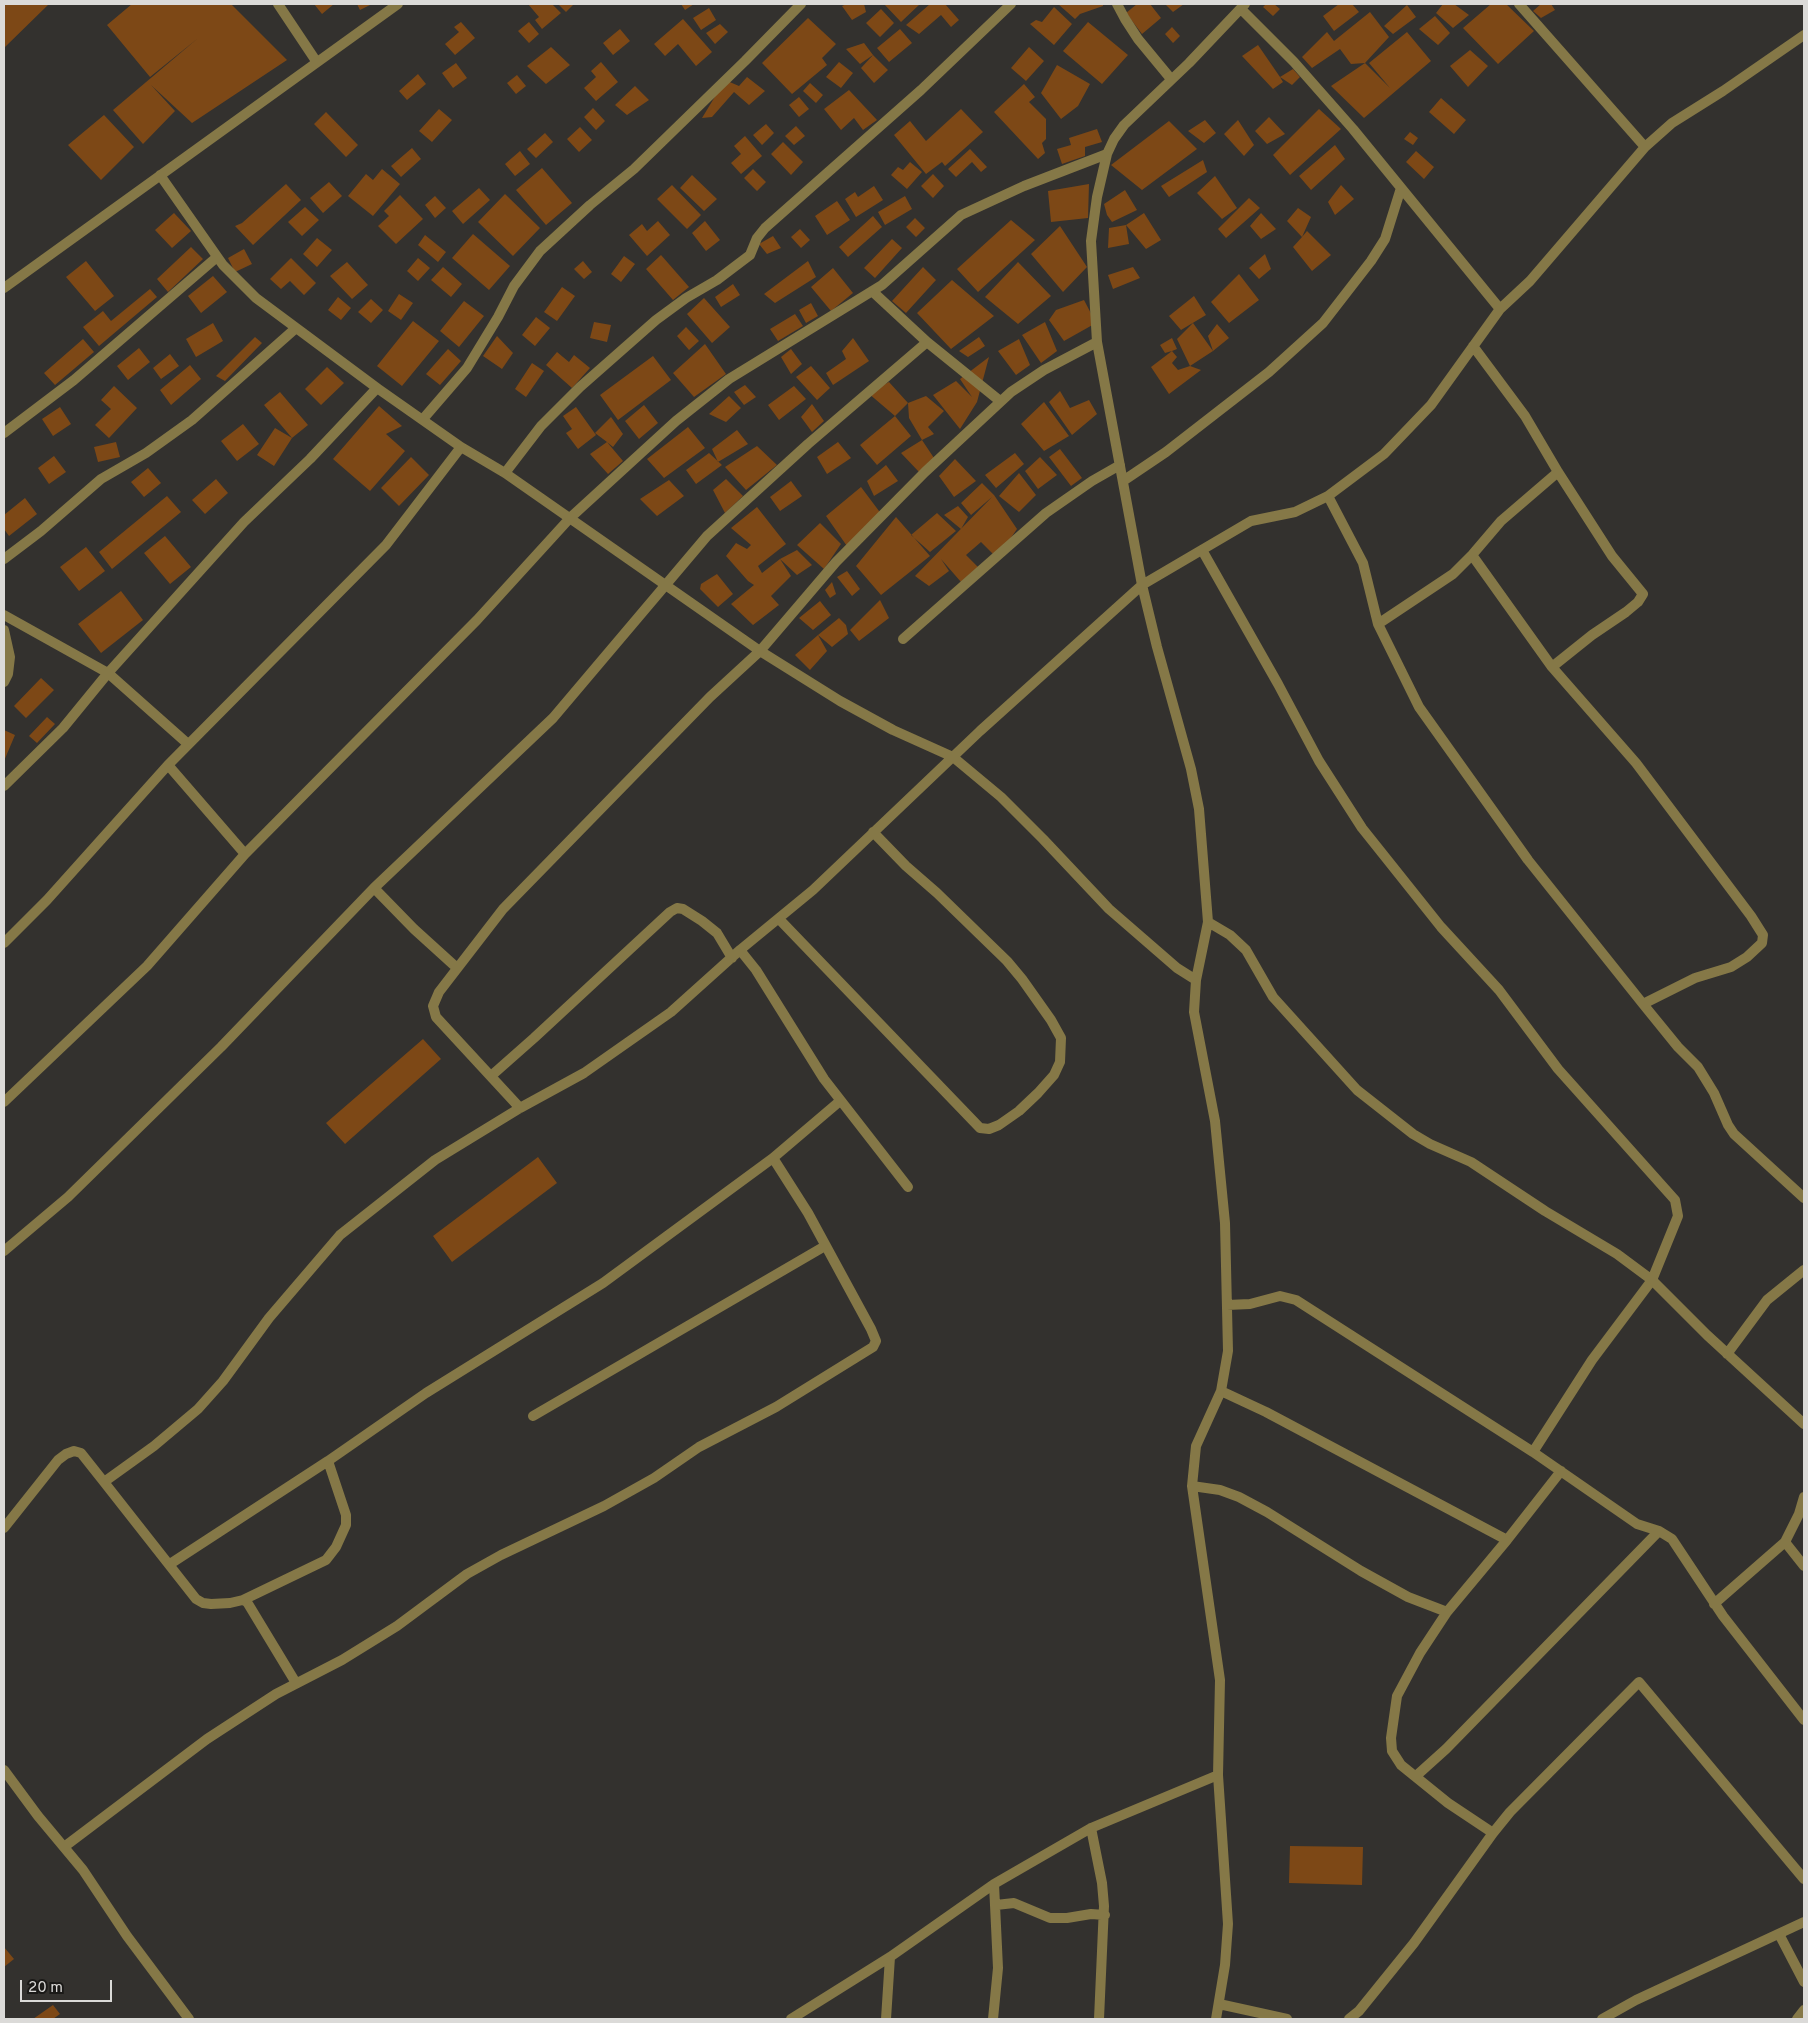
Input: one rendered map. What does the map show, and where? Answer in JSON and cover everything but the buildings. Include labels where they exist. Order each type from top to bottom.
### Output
[{"type":"street","points":[[278,4],[316,61]]},
{"type":"street","points":[[4,288],[316,61],[398,4]]},
{"type":"street","points":[[423,419],[467,368],[498,317],[514,286],[540,251],[590,205],[634,169],[745,61],[800,4]]},
{"type":"street","points":[[505,473],[541,426],[580,387],[656,320],[686,298],[717,280],[750,255],[757,238],[765,228],[921,90],[1011,4]]},
{"type":"street","points":[[1118,4],[1138,39],[1171,79]]},
{"type":"street","points":[[1519,4],[1645,146]]},
{"type":"street","points":[[1216,2019],[1225,1965],[1228,1924],[1218,1775],[1220,1680],[1192,1486],[1196,1446],[1221,1391],[1228,1351],[1225,1223],[1215,1121],[1194,1012],[1196,980],[1208,922],[1198,801],[1142,585],[1097,342],[1091,241],[1097,197],[1107,154],[1114,139],[1124,125],[1190,63],[1243,6],[1353,129],[1500,309]]},
{"type":"street","points":[[104,1482],[154,1446],[198,1409],[223,1381],[269,1318],[340,1235],[435,1160],[520,1108],[584,1073],[671,1012],[740,950],[779,920],[813,890],[953,757],[1142,585],[1251,521],[1294,512],[1328,496],[1384,454],[1430,405],[1500,309],[1530,281],[1645,146],[1672,123],[1723,91],[1804,35]]},
{"type":"street","points":[[4,1102],[147,966],[245,854],[478,620],[570,518],[676,421],[729,379],[882,284],[961,215],[1024,186],[1107,154]]},
{"type":"street","points":[[160,175],[217,257],[256,298],[377,388],[461,447],[505,473],[760,650],[840,701],[892,730],[953,757],[1043,839],[1108,909],[1177,968],[1196,980]]},
{"type":"street","points":[[1123,481],[1166,452],[1269,372],[1323,323],[1366,269],[1384,239],[1402,188]]},
{"type":"street","points":[[4,433],[74,380],[217,257]]},
{"type":"street","points":[[872,291],[927,342],[1000,401]]},
{"type":"street","points":[[4,559],[41,531],[101,479],[146,453],[192,420],[296,328]]},
{"type":"street","points":[[4,1251],[68,1197],[188,1080],[374,888],[553,718],[665,585],[715,530],[808,444],[927,342]]},
{"type":"street","points":[[520,1108],[436,1017],[433,1006],[439,992],[457,968],[503,909],[710,697],[760,650],[836,562],[925,472],[1000,401],[1044,370],[1097,342]]},
{"type":"street","points":[[1473,346],[1526,416],[1558,472],[1612,556],[1643,596],[1626,612],[1592,635],[1552,667]]},
{"type":"street","points":[[4,786],[63,728],[108,674],[244,522],[310,459],[377,388]]},
{"type":"street","points":[[4,943],[47,900],[188,744],[386,545],[461,447]]},
{"type":"street","points":[[903,639],[1067,496],[1120,465]]},
{"type":"street","points":[[1378,624],[1445,580],[1472,555],[1501,521],[1558,472]]},
{"type":"street","points":[[1328,496],[1362,563],[1378,624],[1419,706],[1528,860],[1643,1004],[1703,1073],[1734,1134],[1804,1198]]},
{"type":"street","points":[[1202,550],[1319,761],[1362,828],[1440,927],[1499,990],[1558,1069],[1675,1200],[1678,1216],[1652,1280],[1592,1360],[1533,1452]]},
{"type":"street","points":[[1472,555],[1552,667],[1636,763],[1751,916],[1764,938],[1758,948],[1731,967],[1695,978],[1643,1004]]},
{"type":"street","points":[[4,614],[108,674],[188,744]]},
{"type":"street","points":[[4,630],[8,674],[4,682]]},
{"type":"street","points":[[168,765],[245,854]]},
{"type":"street","points":[[779,920],[980,1128],[989,1129],[999,1125],[1019,1111],[1054,1075],[1058,1068],[1061,1054],[1061,1038],[1051,1020],[1006,961],[873,832]]},
{"type":"street","points":[[374,888],[414,929],[457,968]]},
{"type":"street","points":[[491,1076],[670,912],[677,908],[683,909],[717,933],[732,958]]},
{"type":"street","points":[[1208,922],[1230,935],[1246,950],[1273,997],[1357,1090],[1414,1134],[1430,1144],[1472,1162],[1545,1211],[1617,1254],[1652,1280],[1727,1354],[1804,1424]]},
{"type":"street","points":[[740,950],[756,970],[840,1101],[908,1187]]},
{"type":"street","points":[[170,1564],[328,1461],[426,1393],[602,1283],[773,1158],[840,1101]]},
{"type":"street","points":[[64,1847],[206,1738],[296,1683],[342,1660],[397,1626],[466,1574],[501,1554],[564,1526],[611,1502],[654,1478],[699,1447],[776,1407],[874,1347],[876,1344],[875,1337],[824,1246],[808,1213],[773,1158]]},
{"type":"street","points":[[533,1416],[824,1246]]},
{"type":"street","points":[[1727,1354],[1768,1300],[1804,1270]]},
{"type":"street","points":[[1228,1305],[1250,1304],[1280,1296],[1290,1297],[1533,1452],[1637,1524],[1659,1531],[1676,1544],[1714,1604],[1804,1720]]},
{"type":"street","points":[[1221,1391],[1266,1412],[1507,1540]]},
{"type":"street","points":[[4,1528],[58,1460],[74,1451],[81,1452],[196,1599],[203,1603],[230,1603],[243,1600],[326,1560],[336,1547],[346,1525],[346,1515],[328,1461]]},
{"type":"street","points":[[1493,1833],[1448,1803],[1400,1765],[1392,1751],[1391,1738],[1394,1708],[1397,1696],[1420,1653],[1447,1612],[1561,1471]]},
{"type":"street","points":[[1192,1486],[1220,1490],[1239,1497],[1267,1512],[1361,1571],[1408,1597],[1447,1612]]},
{"type":"street","points":[[1714,1604],[1784,1542],[1799,1514],[1804,1497]]},
{"type":"street","points":[[1416,1776],[1446,1749],[1659,1531]]},
{"type":"street","points":[[1784,1542],[1804,1566]]},
{"type":"street","points":[[243,1600],[247,1602],[296,1683]]},
{"type":"street","points":[[1349,2019],[1360,2011],[1408,1950],[1510,1812],[1639,1682],[1804,1879]]},
{"type":"street","points":[[4,1770],[38,1816],[83,1870],[128,1936],[189,2019]]},
{"type":"street","points":[[790,2019],[890,1957],[994,1884],[1091,1828],[1218,1775]]},
{"type":"street","points":[[1091,1828],[1102,1883],[1105,1915],[1099,2019]]},
{"type":"street","points":[[992,2019],[998,1968],[994,1884]]},
{"type":"street","points":[[996,1905],[1014,1903],[1050,1918],[1068,1918],[1091,1914],[1105,1915]]},
{"type":"street","points":[[1602,2019],[1636,2000],[1804,1922]]},
{"type":"street","points":[[1779,1934],[1804,1982]]},
{"type":"street","points":[[886,2019],[890,1957]]},
{"type":"street","points":[[1219,2004],[1287,2019]]},
{"type":"street","points":[[1798,2019],[1804,2010]]}]
